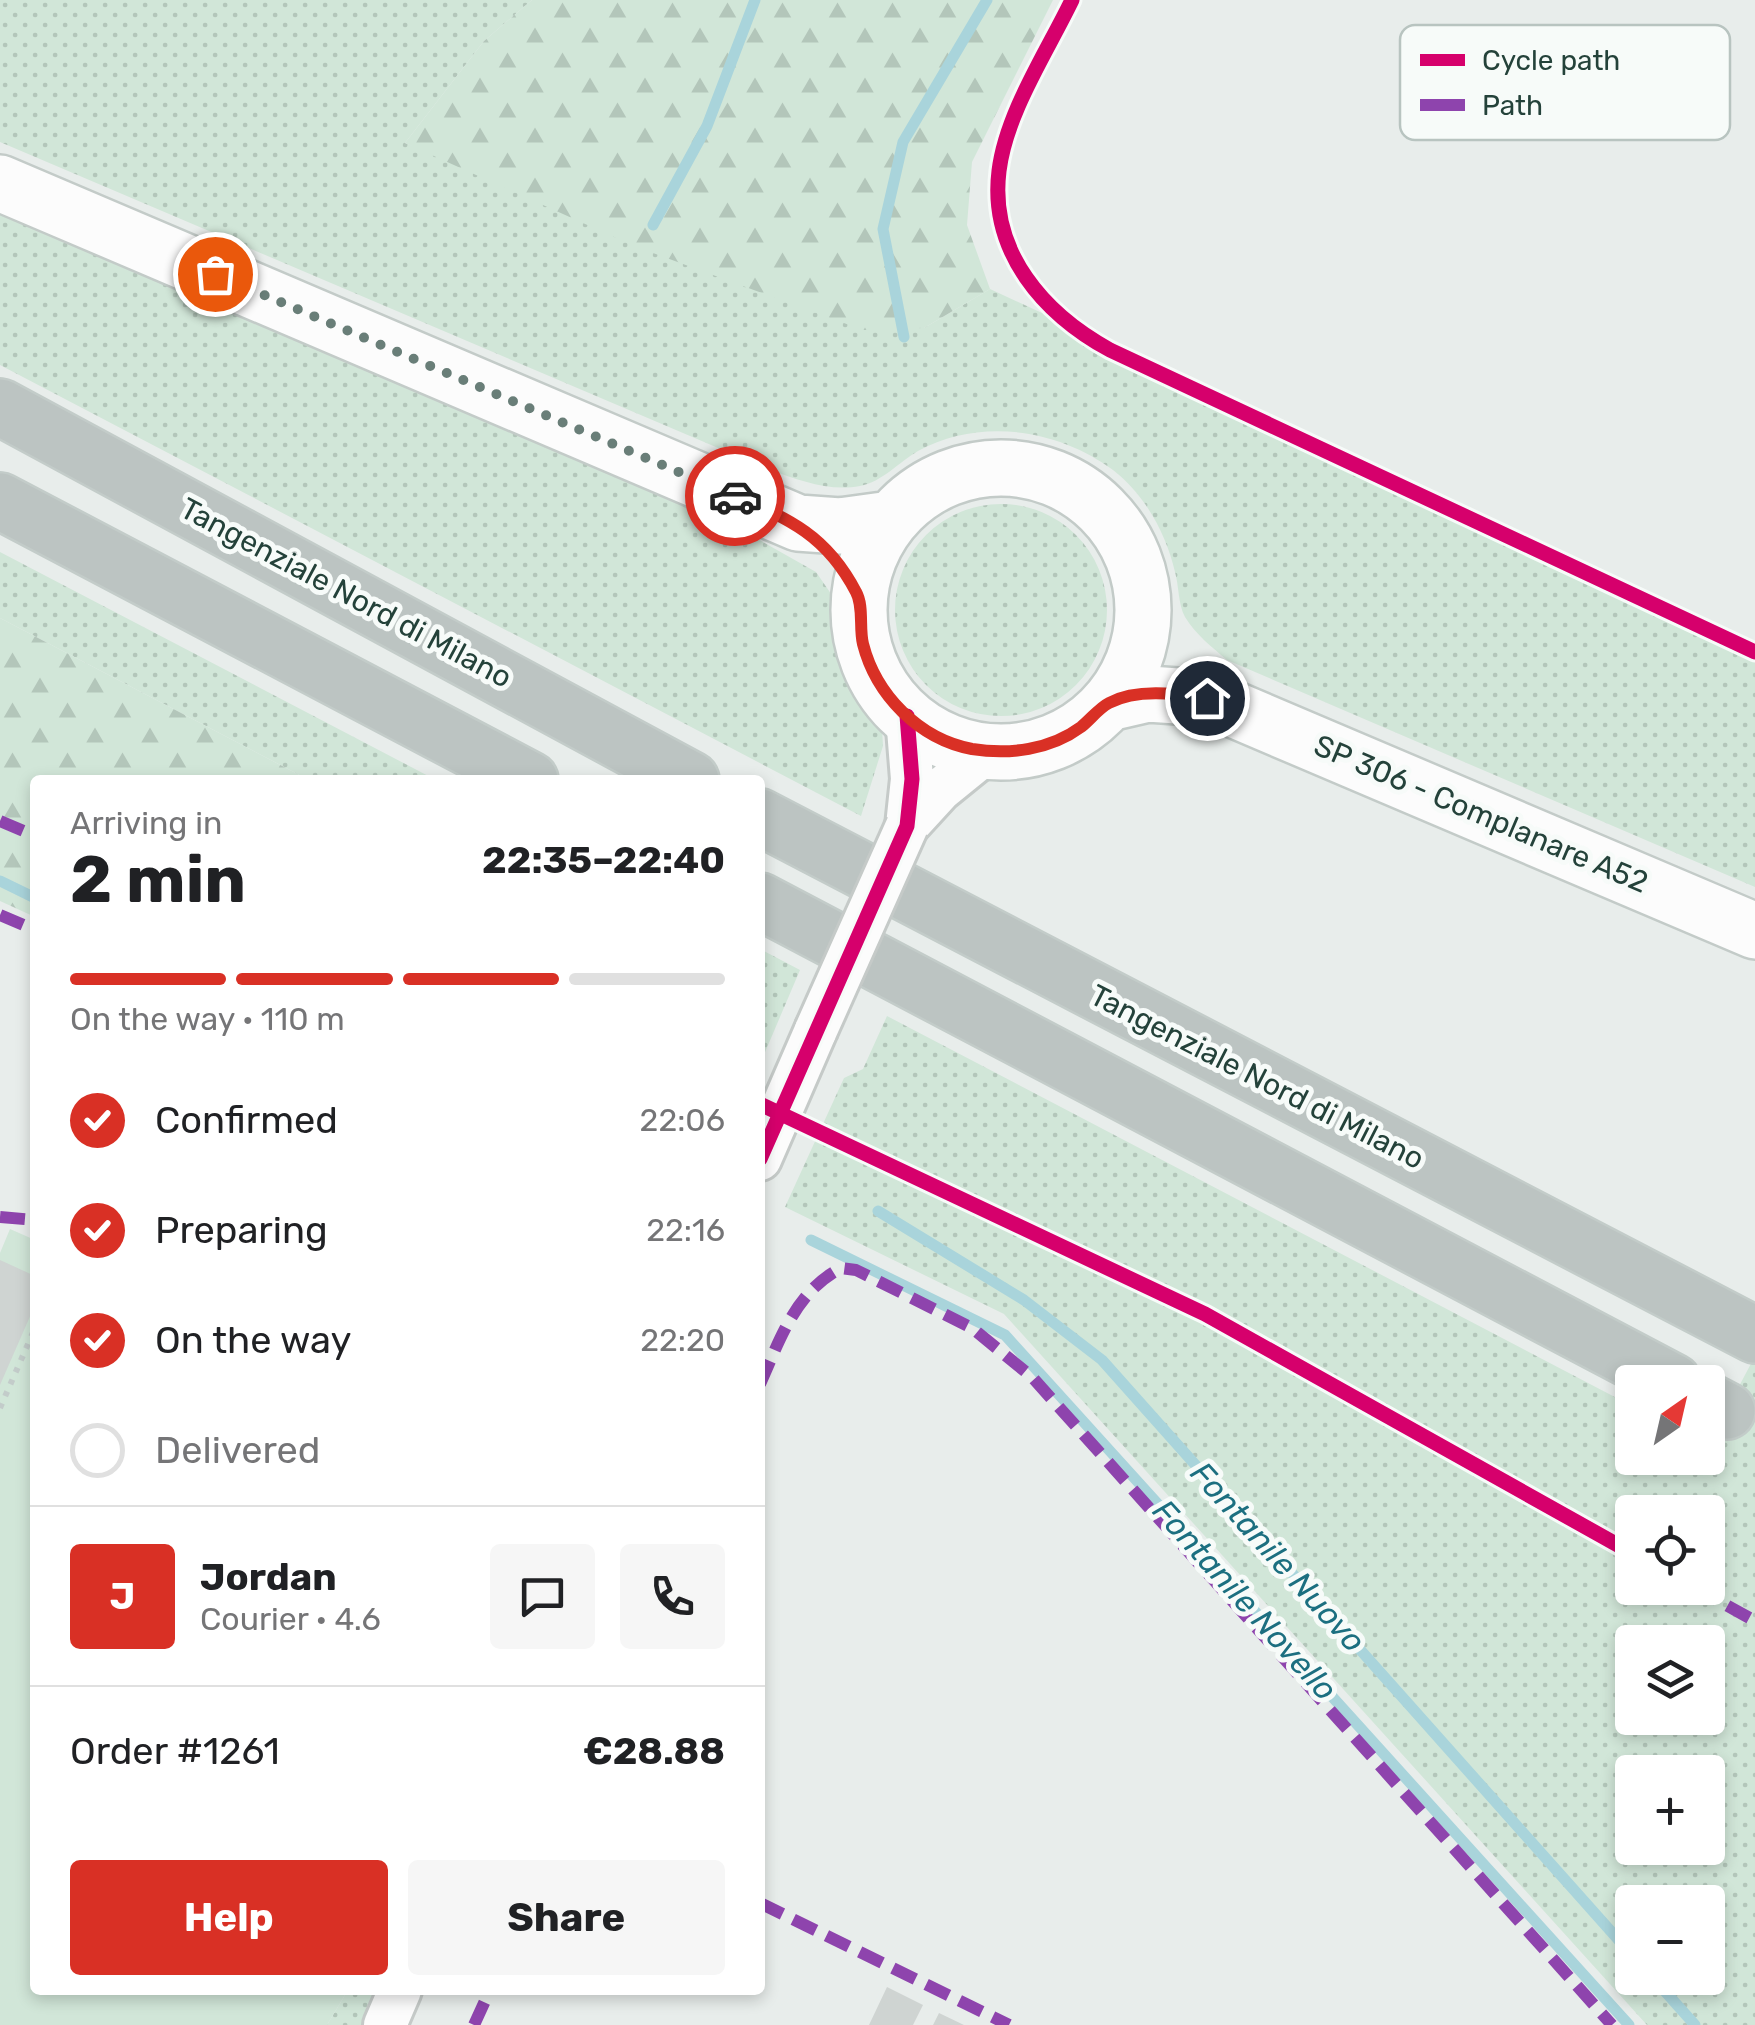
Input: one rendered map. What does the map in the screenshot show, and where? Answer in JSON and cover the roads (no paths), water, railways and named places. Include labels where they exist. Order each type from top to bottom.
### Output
[{"type":"highway","name":"Tangenziale Nord di Milano","points":[[0,407],[682,775]]},
{"type":"highway","points":[[0,501],[521,775]]},
{"type":"highway","name":"Tangenziale Nord di Milano","points":[[765,820],[1755,1334]]},
{"type":"highway","points":[[765,904],[1641,1365]]},
{"type":"main road","points":[[0,183],[798,523],[822,544],[859,596]]},
{"type":"main road","points":[[1018,468],[1057,479],[1091,500],[1124,538],[1142,586],[1142,626],[1132,665],[1108,703],[1084,725],[1055,742],[1033,748],[988,751],[945,740],[907,716],[891,700],[862,641],[859,596],[870,553],[891,519],[921,492],[977,470],[1018,468]]},
{"type":"main road","points":[[798,523],[840,526],[891,519]]},
{"type":"main road","points":[[1142,626],[1207,698]]},
{"type":"main road","points":[[1108,703],[1148,694],[1207,698]]},
{"type":"main road","name":"SP 306 - Complanare A52","points":[[1207,698],[1755,932]]},
{"type":"street","points":[[765,1147],[906,826],[912,778],[907,716]]},
{"type":"street","points":[[906,826],[940,790],[988,751]]},
{"type":"street","points":[[385,2025],[398,1995]]},
{"type":"waterway","points":[[653,225],[707,126],[755,0]]},
{"type":"waterway","name":"Fontanile Nuovo","points":[[904,337],[883,229],[903,142],[987,0]]},
{"type":"waterway","points":[[0,881],[30,896]]},
{"type":"waterway","name":"Fontanile Nuovo","points":[[878,1211],[1024,1300],[1102,1360],[1615,1936]]},
{"type":"waterway","name":"Fontanile Novello","points":[[811,1240],[1005,1335],[1629,2025]]},
{"type":"waterway","name":"Fontanile Nuovo","points":[[1668,1995],[1695,2025]]}]
